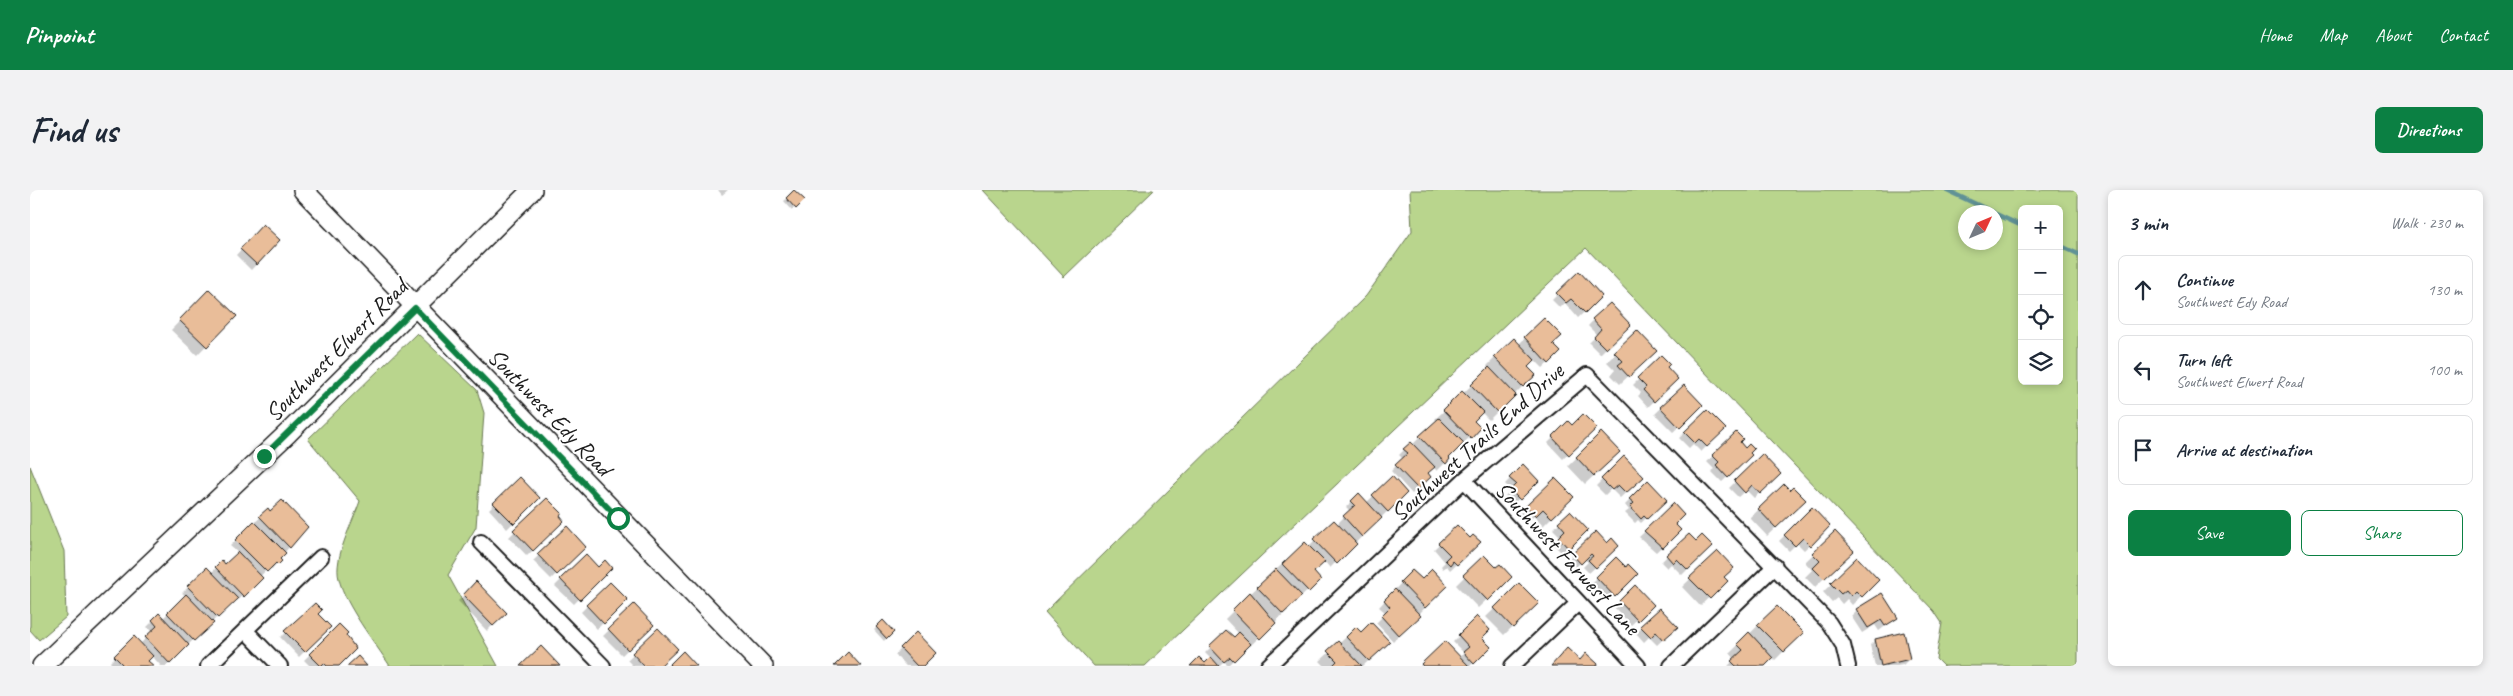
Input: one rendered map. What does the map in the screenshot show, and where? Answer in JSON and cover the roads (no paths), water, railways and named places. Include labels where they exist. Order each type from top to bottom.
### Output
[{"type":"main road","name":"Southwest Edy Road","points":[[303,190],[763,666]]},
{"type":"main road","name":"Southwest Elwert Road","points":[[42,666],[288,433],[532,190]]},
{"type":"street","name":"Southwest Trails End Drive","points":[[1268,666],[1464,480],[1587,375],[1775,566]]},
{"type":"street","name":"Southwest Farwest Lane","points":[[1464,480],[1638,666]]},
{"type":"street","points":[[481,542],[603,666]]},
{"type":"street","points":[[208,666],[321,556]]},
{"type":"street","points":[[1671,666],[1775,566],[1837,632],[1843,645],[1848,666]]},
{"type":"street","points":[[1512,666],[1578,603]]},
{"type":"street","points":[[245,630],[280,666]]},
{"type":"waterway","points":[[1946,190],[1978,205]]},
{"type":"waterway","points":[[2003,217],[2018,224]]},
{"type":"waterway","points":[[2063,247],[2078,254]]}]
